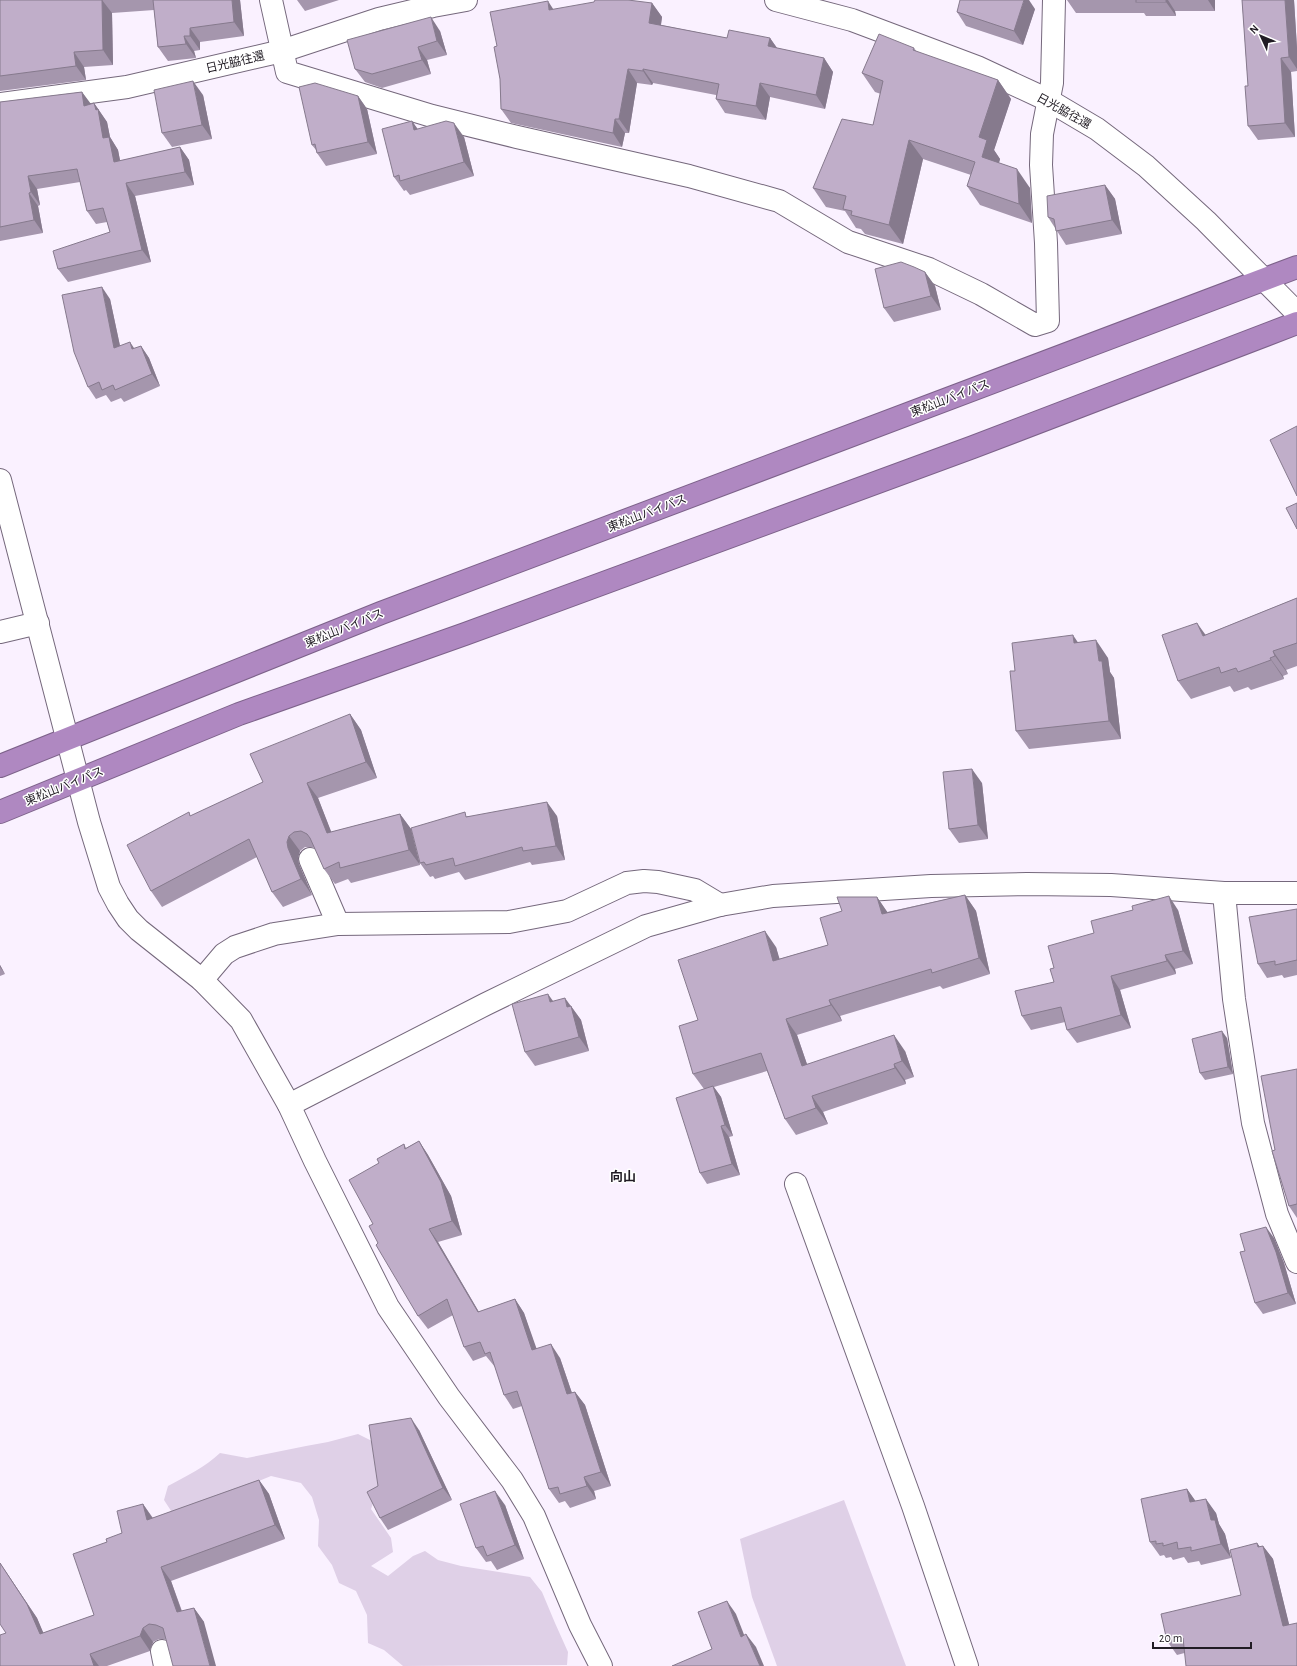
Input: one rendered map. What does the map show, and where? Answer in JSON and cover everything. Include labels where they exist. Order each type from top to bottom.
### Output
[{"type":"highway","name":"東松山バイパス","points":[[0,766],[381,613],[1297,267]]},
{"type":"highway","name":"東松山バイパス","points":[[0,812],[239,714],[465,634],[973,447],[1297,322]]},
{"type":"street","points":[[271,0],[286,72],[440,118],[689,176],[779,201],[848,242],[929,269],[981,294],[1035,325],[1048,321],[1046,243],[1041,165],[1042,134],[1052,84],[1054,0]]},
{"type":"street","name":"日光脇往還","points":[[0,104],[128,87],[282,51],[379,19],[432,6],[466,0]]},
{"type":"street","name":"日光脇往還","points":[[776,0],[852,20],[977,67],[1048,100],[1097,129],[1146,166],[1206,221],[1297,314]]},
{"type":"street","points":[[0,480],[78,781],[109,887],[128,919],[139,930],[202,980],[241,1020],[289,1105],[314,1161],[388,1307],[425,1363],[512,1480],[528,1506],[580,1625],[601,1666]]},
{"type":"street","points":[[0,632],[38,623]]},
{"type":"street","points":[[310,859],[338,924]]},
{"type":"street","points":[[202,980],[224,954],[235,947],[274,934],[338,924],[509,922],[567,911],[627,883],[644,881],[658,882],[695,890],[720,905]]},
{"type":"street","points":[[289,1105],[486,1004],[646,926],[720,905],[773,896],[946,885],[1111,885],[1224,893],[1297,893]]},
{"type":"street","points":[[1224,893],[1234,999],[1253,1123],[1277,1214],[1297,1262]]},
{"type":"street","points":[[796,1184],[913,1506],[967,1666]]},
{"type":"shaded area","points":[[358,1434],[372,1441],[379,1486],[371,1509],[391,1538],[393,1552],[371,1566],[388,1576],[413,1556],[425,1551],[438,1560],[461,1566],[530,1577],[542,1592],[568,1652],[567,1665],[403,1666],[384,1650],[368,1643],[367,1615],[356,1591],[339,1583],[332,1565],[318,1546],[319,1520],[312,1497],[301,1483],[271,1476],[242,1488],[177,1520],[164,1500],[168,1486],[202,1467],[220,1453],[247,1458],[328,1442]]},
{"type":"shaded area","points":[[844,1500],[906,1666],[777,1666],[752,1597],[740,1539]]},
{"type":"building","points":[[0,0],[102,0],[103,50],[74,52],[76,66],[0,76]]},
{"type":"building","points":[[153,0],[232,0],[234,22],[190,28],[190,36],[184,36],[186,44],[158,47]]},
{"type":"building","points":[[595,0],[628,0],[652,3],[649,23],[727,38],[729,30],[770,38],[768,46],[824,58],[816,95],[760,83],[756,106],[716,99],[719,84],[643,69],[643,71],[628,69],[619,119],[615,119],[613,133],[501,109],[500,79],[494,47],[497,46],[490,12],[548,1],[549,10],[594,2]]},
{"type":"building","points":[[960,0],[1024,0],[1014,31],[957,12]]},
{"type":"building","points":[[1136,0],[1166,0],[1166,2],[1136,2]]},
{"type":"building","points":[[1242,0],[1285,0],[1289,57],[1281,58],[1285,123],[1248,126],[1245,86],[1248,86]]},
{"type":"building","points":[[431,17],[437,41],[418,47],[422,60],[372,74],[355,69],[347,40]]},
{"type":"building","points":[[879,34],[914,48],[913,50],[998,80],[979,137],[987,140],[982,157],[1017,169],[1019,204],[967,186],[975,162],[909,140],[889,225],[851,215],[852,211],[843,209],[846,196],[813,188],[842,119],[873,125],[883,81],[862,73]]},
{"type":"building","points":[[193,81],[202,125],[162,133],[154,90]]},
{"type":"building","points":[[315,83],[358,96],[368,142],[317,153],[315,144],[312,145],[299,87]]},
{"type":"building","points":[[82,92],[84,106],[94,103],[96,110],[98,109],[103,138],[109,137],[114,162],[180,147],[185,172],[126,183],[142,250],[58,269],[53,251],[110,232],[103,208],[87,211],[77,169],[28,176],[31,192],[29,193],[34,220],[0,227],[0,102]]},
{"type":"building","points":[[412,121],[414,130],[446,121],[454,123],[464,162],[400,181],[399,175],[394,177],[382,129]]},
{"type":"building","points":[[1105,185],[1112,220],[1056,231],[1054,219],[1048,217],[1047,196]]},
{"type":"building","points":[[901,262],[925,272],[931,296],[884,308],[875,269]]},
{"type":"building","points":[[102,287],[114,348],[130,342],[132,349],[141,346],[152,374],[115,390],[113,385],[102,390],[99,382],[88,387],[74,352],[62,295]]},
{"type":"building","points":[[1297,426],[1297,496],[1270,440]]},
{"type":"building","points":[[1297,503],[1297,529],[1286,508]]},
{"type":"building","points":[[1297,598],[1297,643],[1273,651],[1275,656],[1270,658],[1271,660],[1238,672],[1236,668],[1221,673],[1219,667],[1178,681],[1162,635],[1197,623],[1203,636]]},
{"type":"building","points":[[1073,635],[1074,643],[1096,640],[1099,661],[1102,661],[1109,721],[1016,731],[1010,671],[1015,671],[1012,643]]},
{"type":"building","points":[[350,714],[366,762],[307,783],[327,833],[400,814],[409,850],[340,868],[339,862],[324,869],[307,834],[301,831],[294,832],[289,836],[287,842],[301,879],[272,892],[249,839],[151,891],[127,845],[189,812],[190,816],[263,782],[250,754]]},
{"type":"building","points":[[972,769],[978,825],[949,829],[943,772]]},
{"type":"building","points":[[547,802],[556,846],[523,851],[522,847],[455,866],[453,858],[426,865],[424,862],[420,863],[411,828],[465,812],[466,817]]},
{"type":"building","points":[[965,895],[979,958],[932,973],[931,969],[829,1000],[831,1005],[786,1019],[802,1066],[894,1035],[902,1061],[894,1064],[895,1068],[812,1096],[816,1108],[785,1119],[761,1053],[693,1074],[679,1026],[698,1020],[678,960],[765,931],[773,961],[828,945],[820,918],[842,911],[837,897],[877,897],[882,914]]},
{"type":"building","points":[[1169,896],[1183,951],[1165,955],[1167,961],[1111,976],[1121,1015],[1067,1030],[1061,1007],[1022,1016],[1015,991],[1054,982],[1050,969],[1054,968],[1048,946],[1094,933],[1091,921],[1133,910],[1132,906]]},
{"type":"building","points":[[1297,909],[1297,960],[1275,965],[1275,961],[1258,964],[1249,917]]},
{"type":"building","points":[[548,994],[550,1002],[565,998],[567,1007],[571,1006],[579,1037],[525,1052],[512,1004]]},
{"type":"building","points":[[1222,1031],[1228,1067],[1200,1073],[1192,1039]]},
{"type":"building","points":[[1297,1069],[1297,1204],[1289,1206],[1272,1151],[1275,1150],[1261,1076]]},
{"type":"building","points":[[713,1086],[725,1125],[721,1126],[732,1164],[700,1173],[676,1098]]},
{"type":"building","points":[[419,1141],[441,1182],[452,1221],[429,1229],[478,1312],[515,1299],[532,1350],[551,1344],[567,1394],[575,1392],[601,1472],[584,1477],[587,1486],[560,1494],[558,1487],[549,1489],[517,1391],[504,1395],[490,1352],[485,1354],[480,1342],[464,1347],[447,1299],[418,1316],[376,1245],[378,1243],[369,1226],[373,1224],[349,1180],[379,1163],[377,1159],[404,1144],[405,1149]]},
{"type":"building","points":[[1266,1227],[1276,1252],[1288,1293],[1255,1303],[1240,1252],[1245,1251],[1240,1234]]},
{"type":"building","points":[[411,1418],[443,1488],[380,1518],[367,1492],[378,1486],[369,1425]]},
{"type":"building","points":[[259,1480],[275,1525],[161,1567],[177,1612],[194,1608],[210,1666],[173,1666],[163,1628],[149,1624],[143,1628],[140,1636],[90,1654],[94,1666],[0,1666],[0,1635],[6,1633],[0,1624],[0,1563],[27,1604],[40,1634],[94,1615],[73,1554],[107,1542],[106,1539],[122,1533],[117,1511],[143,1504],[147,1520]]},
{"type":"building","points":[[1187,1489],[1190,1502],[1206,1499],[1211,1520],[1215,1520],[1221,1544],[1191,1551],[1191,1547],[1178,1549],[1177,1542],[1163,1546],[1163,1543],[1156,1544],[1156,1541],[1150,1542],[1141,1499]]},
{"type":"building","points":[[495,1491],[515,1545],[487,1556],[483,1546],[476,1548],[460,1504]]},
{"type":"building","points":[[1257,1543],[1258,1547],[1263,1546],[1283,1626],[1297,1623],[1297,1666],[1186,1666],[1183,1638],[1167,1641],[1161,1614],[1241,1595],[1230,1550]]},
{"type":"building","points":[[727,1601],[741,1637],[746,1634],[760,1666],[672,1666],[712,1649],[698,1612]]},
{"type":"district","name":"向山","points":[[623,1176]]}]
